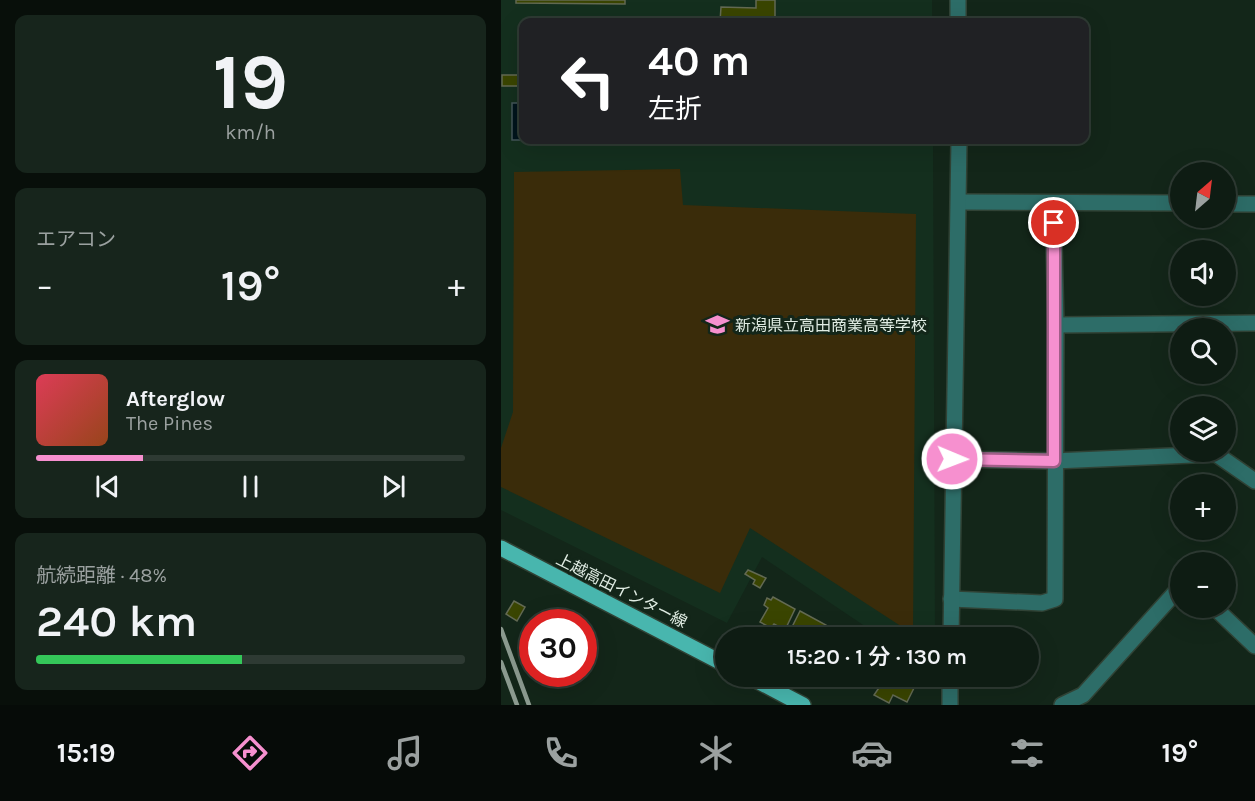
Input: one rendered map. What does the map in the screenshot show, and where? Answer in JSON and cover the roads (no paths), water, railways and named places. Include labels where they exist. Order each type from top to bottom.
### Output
[{"type":"main road","name":"上越高田インター線","points":[[501,548],[715,659]]},
{"type":"main road","points":[[769,687],[803,705]]},
{"type":"street","points":[[958,0],[958,18]]},
{"type":"street","points":[[951,627],[952,459],[960,202],[959,144]]},
{"type":"street","points":[[960,202],[1170,203]]},
{"type":"street","points":[[951,599],[1043,603],[1055,599],[1056,325],[1053,203]]},
{"type":"street","points":[[1236,204],[1255,204]]},
{"type":"street","points":[[1056,325],[1255,323]]},
{"type":"street","points":[[952,459],[1054,461],[1216,454],[1255,481]]},
{"type":"street","points":[[1062,705],[1083,695],[1170,597]]},
{"type":"street","points":[[1226,618],[1255,646]]},
{"type":"street","points":[[950,687],[950,705]]},
{"type":"water","points":[[512,103],[519,103],[519,140],[512,140]]},
{"type":"railway","points":[[501,629],[529,705]]},
{"type":"railway","points":[[501,662],[517,705]]},
{"type":"place","name":"新潟県立高田商業高等学校","points":[[717,325]]}]
